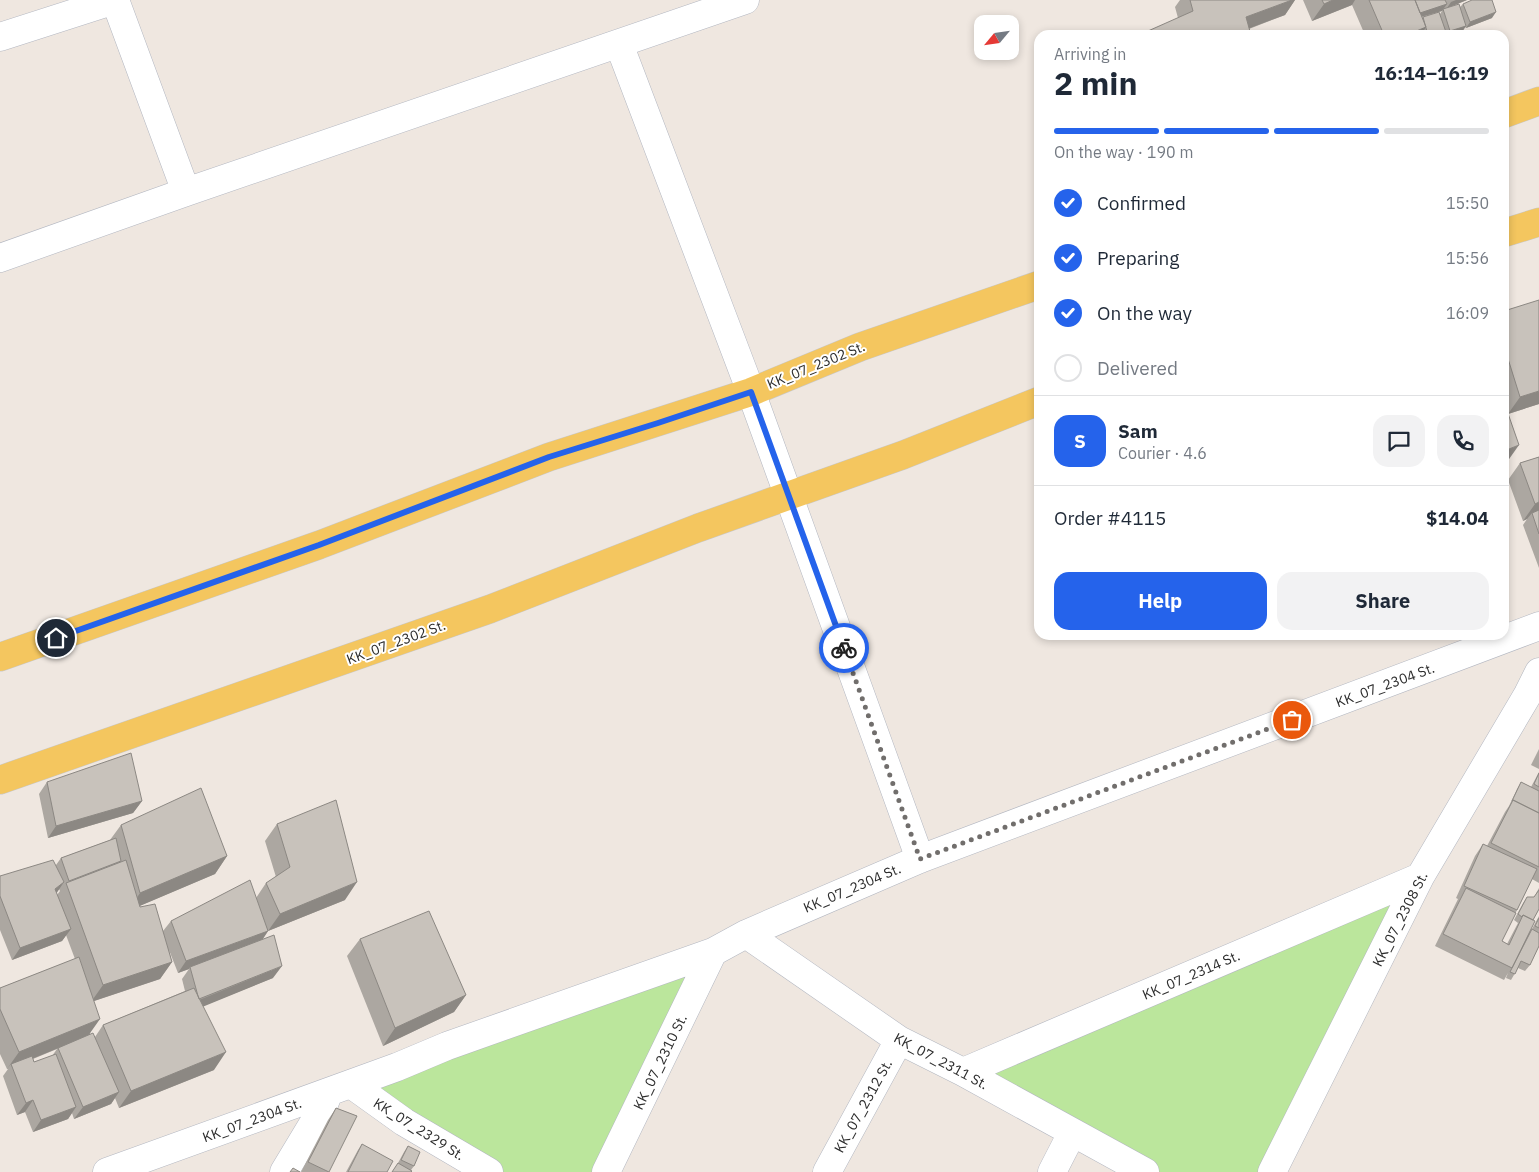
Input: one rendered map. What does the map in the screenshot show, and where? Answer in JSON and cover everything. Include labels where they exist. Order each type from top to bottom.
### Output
[{"type":"main road","points":[[1509,112],[1539,101]]},
{"type":"main road","points":[[1509,231],[1539,222]]},
{"type":"main road","name":"KK_07_2302 St.","points":[[0,657],[319,545],[549,457],[751,392],[860,347],[1034,287]]},
{"type":"main road","name":"KK_07_2302 St.","points":[[0,780],[490,609],[698,528],[903,455],[1034,403]]},
{"type":"street","points":[[0,36],[115,0],[186,192]]},
{"type":"street","points":[[0,258],[186,192],[619,44],[728,2]]},
{"type":"street","points":[[619,44],[751,392],[920,859]]},
{"type":"street","points":[[1527,631],[1539,649]]},
{"type":"street","name":"KK_07_2304 St.","points":[[1509,638],[1527,631]]},
{"type":"street","name":"KK_07_2304 St.","points":[[107,1172],[396,1068],[447,1046],[713,952],[746,934],[920,859],[1503,640]]},
{"type":"street","name":"KK_07_2308 St.","points":[[1272,1172],[1420,877],[1528,694],[1539,672]]},
{"type":"street","name":"KK_07_2314 St.","points":[[962,1072],[1420,877]]},
{"type":"street","name":"KK_07_2311 St.","points":[[746,934],[900,1040],[1145,1172]]},
{"type":"street","name":"KK_07_2310 St.","points":[[606,1172],[713,952]]},
{"type":"street","name":"KK_07_2312 St.","points":[[827,1172],[900,1040]]},
{"type":"street","points":[[284,1172],[322,1109],[340,1088]]},
{"type":"street","name":"KK_07_2329 St.","points":[[340,1088],[404,1122],[489,1172]]},
{"type":"street","points":[[1052,1172],[1072,1133]]},
{"type":"green space","points":[[1420,877],[1272,1172],[1145,1172],[963,1072]]},
{"type":"green space","points":[[713,952],[606,1172],[494,1172],[351,1084]]},
{"type":"building","points":[[1190,0],[1292,0],[1246,17],[1250,30],[1150,30],[1193,11]]},
{"type":"building","points":[[1322,0],[1333,0],[1324,4]]},
{"type":"building","points":[[1369,0],[1415,0],[1426,27],[1419,30],[1382,30]]},
{"type":"building","points":[[1415,0],[1445,0],[1447,4],[1420,13]]},
{"type":"building","points":[[1472,0],[1492,0],[1496,12],[1470,22],[1463,4]]},
{"type":"building","points":[[1459,4],[1466,26],[1450,30],[1443,9]]},
{"type":"building","points":[[1439,12],[1445,30],[1427,30],[1423,17]]},
{"type":"building","points":[[1539,300],[1539,391],[1520,397],[1509,362],[1509,309]]},
{"type":"building","points":[[1509,416],[1519,445],[1509,449]]},
{"type":"building","points":[[1539,457],[1539,502],[1535,504],[1520,463]]},
{"type":"building","points":[[1539,510],[1539,534],[1532,513]]},
{"type":"building","points":[[131,753],[142,801],[56,826],[47,782]]},
{"type":"building","points":[[1539,773],[1539,787],[1534,784]]},
{"type":"building","points":[[1521,782],[1539,791],[1539,813],[1512,801]]},
{"type":"building","points":[[201,788],[227,856],[140,893],[121,825]]},
{"type":"building","points":[[336,800],[357,882],[280,914],[266,883],[290,867],[277,824]]},
{"type":"building","points":[[1513,800],[1539,813],[1539,867],[1491,843]]},
{"type":"building","points":[[116,838],[121,861],[69,881],[61,858]]},
{"type":"building","points":[[1483,844],[1537,869],[1517,910],[1464,886]]},
{"type":"building","points":[[53,860],[64,882],[55,889],[71,929],[20,948],[0,896],[0,876]]},
{"type":"building","points":[[126,860],[140,907],[155,904],[172,962],[103,985],[66,883]]},
{"type":"building","points":[[250,880],[268,931],[186,961],[171,921]]},
{"type":"building","points":[[1466,888],[1516,913],[1502,941],[1509,945],[1523,915],[1535,921],[1512,968],[1443,934]]},
{"type":"building","points":[[1539,890],[1539,909],[1533,920],[1523,915],[1522,917],[1518,914],[1527,897],[1534,897]]},
{"type":"building","points":[[429,911],[466,995],[395,1028],[360,939]]},
{"type":"building","points":[[1539,918],[1539,928],[1535,926]]},
{"type":"building","points":[[1532,929],[1539,933],[1539,946],[1530,965],[1521,961],[1515,974],[1510,972]]},
{"type":"building","points":[[274,935],[282,966],[199,999],[190,967]]},
{"type":"building","points":[[79,957],[100,1019],[19,1052],[0,1009],[0,988]]},
{"type":"building","points":[[194,988],[226,1052],[131,1091],[103,1025]]},
{"type":"building","points":[[93,1033],[119,1092],[83,1107],[58,1048]]},
{"type":"building","points":[[56,1054],[76,1107],[41,1120],[33,1100],[26,1103],[11,1064],[32,1056],[34,1062]]},
{"type":"building","points":[[336,1108],[357,1116],[329,1172],[308,1162]]},
{"type":"building","points":[[362,1144],[393,1161],[387,1172],[348,1172]]},
{"type":"building","points":[[408,1146],[420,1152],[414,1166],[401,1160]]},
{"type":"building","points":[[398,1163],[412,1171],[392,1172]]},
{"type":"building","points":[[293,1168],[300,1172],[290,1172]]},
{"type":"way so far","points":[[844,648],[920,859],[1292,720]]},
{"type":"route","points":[[56,638],[319,545],[549,457],[751,392],[844,648]]}]
